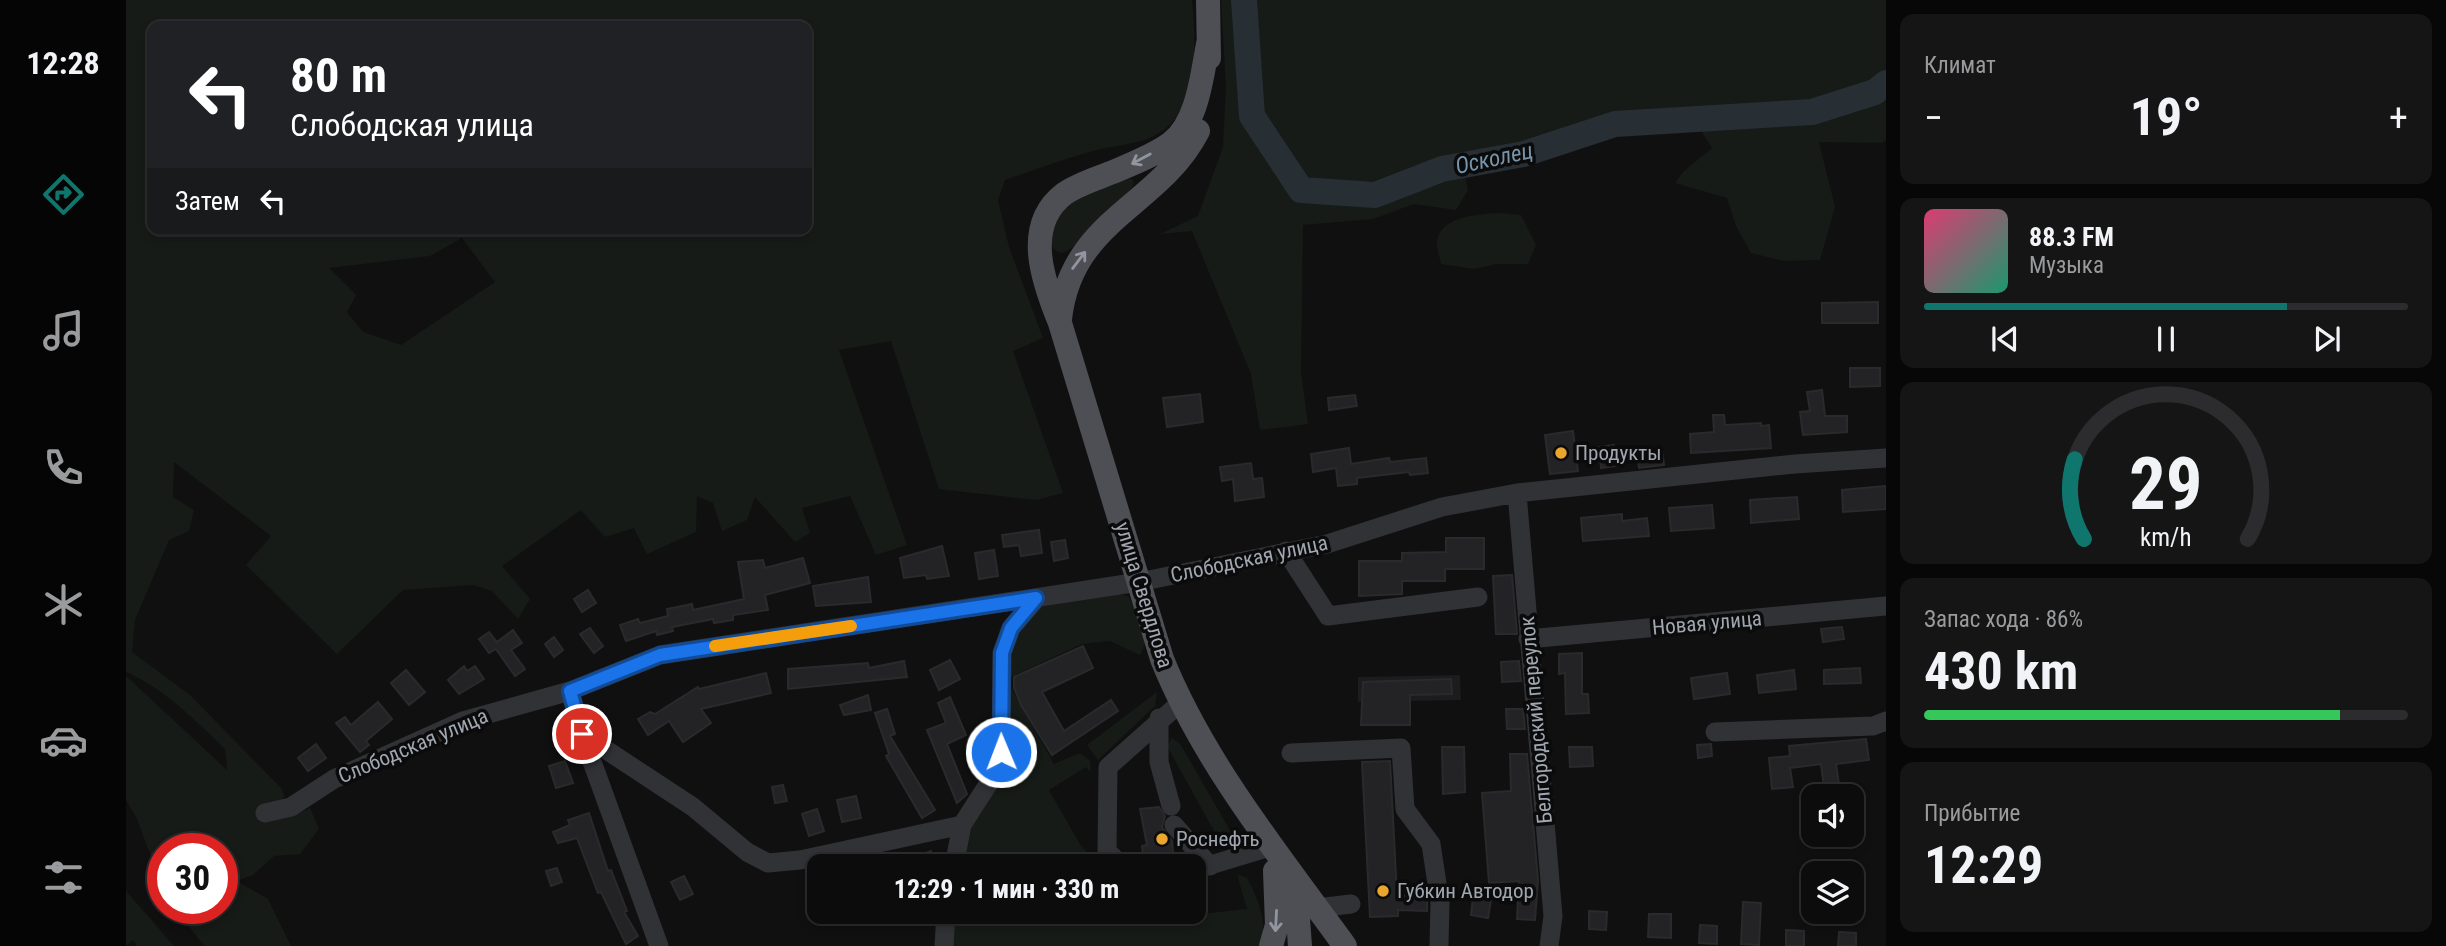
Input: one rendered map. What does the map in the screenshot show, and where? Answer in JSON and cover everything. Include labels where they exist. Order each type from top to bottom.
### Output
[{"type":"main road","name":"улица Свердлова","points":[[1060,323],[1063,293],[1073,267],[1100,233],[1174,165],[1194,139],[1208,107],[1210,91],[1208,0]]},
{"type":"main road","name":"улица Свердлова","points":[[1208,44],[1190,114],[1172,142],[1065,194],[1049,210],[1041,232],[1040,258],[1043,280],[1060,323],[1162,659],[1180,703],[1273,846]]},
{"type":"main road","points":[[1273,846],[1343,946]]},
{"type":"main road","points":[[1271,946],[1277,925],[1273,846]]},
{"type":"main road","points":[[1273,846],[1296,907],[1300,946]]},
{"type":"main road","points":[[1310,946],[1321,943],[1343,946]]},
{"type":"street","name":"Слободская улица","points":[[265,813],[291,807],[334,779],[463,721],[570,691],[660,655],[1139,582],[1327,544],[1442,507],[1525,488],[1886,458]]},
{"type":"street","name":"Белгородский переулок","points":[[1525,488],[1528,639],[1553,916],[1549,946]]},
{"type":"street","points":[[1286,551],[1328,616],[1478,597]]},
{"type":"street","points":[[956,854],[962,825],[995,775],[1001,752],[1002,653],[1011,628],[1036,598]]},
{"type":"street","name":"Новая улица","points":[[1528,639],[1886,606]]},
{"type":"street","points":[[570,691],[582,734],[659,946]]},
{"type":"street","points":[[1110,854],[1107,851],[1108,767],[1159,718],[1180,703]]},
{"type":"street","points":[[1159,718],[1160,762],[1173,815],[1194,854]]},
{"type":"street","points":[[1715,732],[1873,726],[1886,721]]},
{"type":"street","points":[[582,734],[693,807],[747,852],[768,863],[800,860],[962,825]]},
{"type":"street","points":[[1291,753],[1401,748],[1405,809],[1432,844],[1440,903],[1439,946]]},
{"type":"street","points":[[1206,867],[1273,846]]},
{"type":"street","points":[[1317,908],[1351,904]]},
{"type":"street","points":[[944,946],[945,924]]},
{"type":"shaded area","points":[[126,0],[1192,0],[1192,76],[1188,94],[1169,125],[1147,139],[1085,153],[1005,180],[998,200],[1009,247],[1043,338],[1013,351],[1063,493],[1036,500],[939,489],[891,341],[839,350],[907,545],[876,555],[850,496],[802,508],[810,533],[795,542],[755,497],[747,520],[722,531],[713,503],[697,496],[696,532],[647,554],[634,528],[605,537],[581,510],[502,566],[530,599],[518,619],[492,591],[473,585],[403,590],[337,654],[246,565],[271,536],[174,462],[173,497],[194,510],[189,531],[169,540],[135,620],[132,652],[190,695],[282,789],[284,796],[276,814],[294,815],[310,808],[319,829],[300,854],[274,856],[253,875],[238,881],[238,833],[147,833],[147,846],[137,819],[126,800],[126,676],[227,770],[225,749],[191,716],[154,687],[126,672]],"holes":[[[462,238],[495,282],[401,345],[363,332],[347,312],[356,295],[329,268],[430,256]]]},
{"type":"shaded area","points":[[1221,0],[1238,0],[1246,118],[1297,196],[1378,181],[1303,185],[1259,114],[1250,0],[1886,0],[1886,140],[1882,143],[1819,142],[1835,207],[1820,260],[1784,261],[1751,253],[1736,226],[1727,198],[1675,183],[1683,172],[1712,148],[1686,107],[1612,120],[1520,150],[1460,153],[1468,190],[1456,210],[1414,204],[1373,219],[1303,225],[1301,372],[1308,424],[1260,430],[1251,374],[1192,231],[1160,234],[1198,216],[1223,147],[1226,87]]},
{"type":"shaded area","points":[[1130,178],[1134,181],[1133,186],[1091,233],[1062,253],[1052,248],[1049,238],[1051,225],[1067,206],[1092,192]]},
{"type":"shaded area","points":[[1499,213],[1521,215],[1536,245],[1528,264],[1496,264],[1474,269],[1441,264],[1437,241],[1445,226],[1462,218]]},
{"type":"shaded area","points":[[1115,593],[1128,596],[1136,609],[1144,634],[1140,655],[1110,641],[1082,644],[1006,679],[1054,764],[1080,753],[1090,761],[1091,772],[1086,767],[1049,790],[1081,846],[1089,854],[963,854],[970,826],[984,801],[1009,652],[1019,627],[1044,602]]},
{"type":"shaded area","points":[[1460,675],[1461,700],[1358,702],[1358,677]]},
{"type":"shaded area","points":[[1157,692],[1155,706],[1098,760],[1087,745]]},
{"type":"shaded area","points":[[1172,738],[1181,745],[1239,846],[1232,848],[1223,844],[1214,831],[1167,746]]},
{"type":"shaded area","points":[[1237,874],[1247,878],[1258,902],[1263,921],[1259,946],[952,946],[953,924],[1206,924],[1206,913],[1247,909]]},
{"type":"shaded area","points":[[238,882],[268,899],[291,946],[204,946],[187,924],[238,924]]},
{"type":"shaded area","points":[[126,891],[147,915],[147,924],[155,924],[174,946],[137,946],[133,940],[126,946]]},
{"type":"building","points":[[1878,302],[1878,323],[1822,323],[1822,303]]},
{"type":"building","points":[[1850,368],[1880,368],[1880,386],[1850,387]]},
{"type":"building","points":[[1822,390],[1825,416],[1847,416],[1847,432],[1803,435],[1800,412],[1810,411],[1807,392]]},
{"type":"building","points":[[1200,394],[1203,422],[1167,427],[1163,398]]},
{"type":"building","points":[[1355,395],[1357,406],[1329,410],[1328,398]]},
{"type":"building","points":[[1713,415],[1724,415],[1725,425],[1769,425],[1771,448],[1691,453],[1690,434],[1714,432]]},
{"type":"building","name":"Продукты","points":[[1573,431],[1578,471],[1550,474],[1545,435]]},
{"type":"building","points":[[1614,445],[1616,466],[1601,468],[1599,447]]},
{"type":"building","points":[[1349,448],[1351,464],[1389,458],[1390,462],[1426,458],[1428,473],[1410,475],[1409,472],[1357,478],[1357,484],[1338,486],[1336,468],[1313,472],[1311,454]]},
{"type":"building","points":[[1662,450],[1664,465],[1639,468],[1637,452]]},
{"type":"building","points":[[1251,463],[1253,479],[1262,478],[1264,497],[1235,501],[1233,479],[1222,481],[1220,467]]},
{"type":"building","points":[[1886,486],[1886,509],[1843,512],[1842,490]]},
{"type":"building","points":[[1797,497],[1799,519],[1751,523],[1750,500]]},
{"type":"building","points":[[1712,505],[1714,528],[1671,531],[1669,508]]},
{"type":"building","points":[[1622,514],[1622,521],[1647,518],[1649,536],[1583,541],[1581,518]]},
{"type":"building","points":[[1039,530],[1042,553],[1021,556],[1019,545],[1004,547],[1002,535]]},
{"type":"building","points":[[1446,538],[1484,538],[1484,569],[1445,569],[1445,581],[1402,581],[1402,594],[1359,596],[1359,561],[1402,561],[1402,553],[1446,552]]},
{"type":"building","points":[[1065,540],[1068,558],[1054,561],[1051,542]]},
{"type":"building","points":[[942,546],[949,576],[904,578],[900,558]]},
{"type":"building","points":[[994,550],[998,576],[979,579],[975,553]]},
{"type":"building","points":[[803,558],[810,583],[765,595],[768,610],[733,615],[733,620],[714,623],[713,619],[672,627],[673,631],[657,635],[656,631],[626,641],[620,625],[638,619],[640,623],[668,616],[667,609],[692,604],[693,610],[744,599],[738,562],[763,560],[765,568]]},
{"type":"building","points":[[1512,575],[1517,634],[1496,634],[1493,576]]},
{"type":"building","points":[[868,577],[871,602],[816,606],[813,586]]},
{"type":"building","points":[[588,590],[596,603],[582,612],[574,599]]},
{"type":"building","points":[[1842,627],[1844,639],[1823,642],[1821,629]]},
{"type":"building","points":[[590,628],[603,646],[594,653],[580,634]]},
{"type":"building","points":[[513,630],[522,643],[511,650],[525,669],[515,676],[496,649],[489,653],[479,639],[489,632],[497,642]]},
{"type":"building","points":[[554,637],[563,650],[554,657],[545,644]]},
{"type":"building","points":[[1083,646],[1093,668],[1042,692],[1064,731],[1111,700],[1118,711],[1052,755],[1021,705],[1014,688],[1014,677]]},
{"type":"building","points":[[1582,653],[1582,694],[1588,694],[1589,713],[1566,714],[1565,673],[1559,674],[1559,654]]},
{"type":"building","points":[[950,660],[960,679],[939,690],[930,670]]},
{"type":"building","points":[[904,661],[907,677],[788,689],[788,669],[868,663],[869,668]]},
{"type":"building","points":[[1519,661],[1521,681],[1502,682],[1501,662]]},
{"type":"building","points":[[464,666],[467,671],[475,666],[484,679],[459,694],[448,680]]},
{"type":"building","points":[[1860,668],[1861,683],[1824,684],[1824,670]]},
{"type":"building","points":[[406,670],[425,692],[409,705],[391,683]]},
{"type":"building","points":[[1794,670],[1796,689],[1759,693],[1757,675]]},
{"type":"building","points":[[766,673],[771,693],[701,709],[711,723],[683,742],[669,721],[648,735],[638,719],[650,712],[655,714],[698,687],[699,689]]},
{"type":"building","points":[[1727,673],[1730,694],[1694,699],[1691,678]]},
{"type":"building","points":[[1451,679],[1452,694],[1410,695],[1410,725],[1361,725],[1363,682]]},
{"type":"building","points":[[868,695],[871,710],[844,715],[840,705]]},
{"type":"building","points":[[950,697],[966,735],[947,744],[967,794],[957,803],[927,730],[946,723],[938,703]]},
{"type":"building","points":[[378,702],[392,719],[366,741],[369,745],[360,752],[336,723],[345,717],[351,725]]},
{"type":"building","points":[[887,709],[895,734],[890,736],[935,810],[922,818],[886,756],[889,754],[875,713]]},
{"type":"building","points":[[1506,709],[1523,709],[1525,729],[1507,729]]},
{"type":"building","points":[[985,732],[989,750],[983,757],[973,738]]},
{"type":"building","points":[[1866,739],[1869,760],[1836,764],[1839,784],[1824,784],[1821,764],[1790,768],[1793,787],[1772,789],[1769,758],[1790,756],[1789,746]]},
{"type":"building","points":[[316,744],[326,758],[308,771],[298,758]]},
{"type":"building","points":[[1711,744],[1712,756],[1698,758],[1697,745]]},
{"type":"building","points":[[1442,747],[1464,747],[1465,792],[1443,794]]},
{"type":"building","points":[[1569,747],[1592,747],[1593,766],[1570,767]]},
{"type":"building","points":[[1510,754],[1527,754],[1538,880],[1535,920],[1517,919],[1519,881],[1489,883],[1482,793],[1511,791]]},
{"type":"building","points":[[565,761],[573,783],[556,788],[549,766]]},
{"type":"building","points":[[1390,761],[1397,895],[1427,896],[1427,911],[1398,910],[1398,916],[1370,917],[1362,762]]},
{"type":"building","points":[[783,785],[787,801],[775,803],[772,787]]},
{"type":"building","points":[[856,796],[861,818],[842,822],[837,800]]},
{"type":"building","points":[[1159,807],[1165,816],[1162,827],[1172,841],[1173,854],[1143,854],[1142,846],[1147,845],[1140,809]]},
{"type":"building","points":[[817,809],[824,831],[809,836],[802,814]]},
{"type":"building","points":[[589,813],[608,871],[611,870],[627,911],[624,912],[638,936],[626,944],[601,892],[598,893],[577,838],[558,843],[553,832],[570,825],[568,820]]},
{"type":"building","points":[[557,868],[562,882],[551,886],[546,871]]},
{"type":"building","points":[[684,876],[693,894],[680,900],[671,882]]},
{"type":"building","points":[[1473,897],[1491,900],[1488,918],[1471,915]]},
{"type":"building","points":[[1743,902],[1761,903],[1759,945],[1741,944]]},
{"type":"building","points":[[1589,911],[1607,912],[1606,930],[1589,929]]},
{"type":"building","points":[[1649,914],[1671,914],[1671,938],[1648,937]]},
{"type":"building","points":[[1700,925],[1717,926],[1717,944],[1699,943]]},
{"type":"building","points":[[1786,930],[1804,931],[1804,946],[1786,946]]},
{"type":"building","points":[[1839,932],[1856,933],[1856,946],[1838,946]]},
{"type":"waterway","name":"Осколец","points":[[1244,0],[1252,116],[1301,190],[1375,195],[1442,169],[1524,154],[1615,124],[1812,112],[1875,92],[1886,83]]},
{"type":"slow traffic","points":[[715,646],[851,626]]},
{"type":"place","name":"Продукты","points":[[1561,453]]},
{"type":"place","name":"Роснефть","points":[[1162,839]]},
{"type":"place","name":"Губкин Автодор","points":[[1383,891]]},
{"type":"route","points":[[582,734],[570,691],[660,655],[1036,598],[1011,628],[1002,653],[1001,752]]}]
